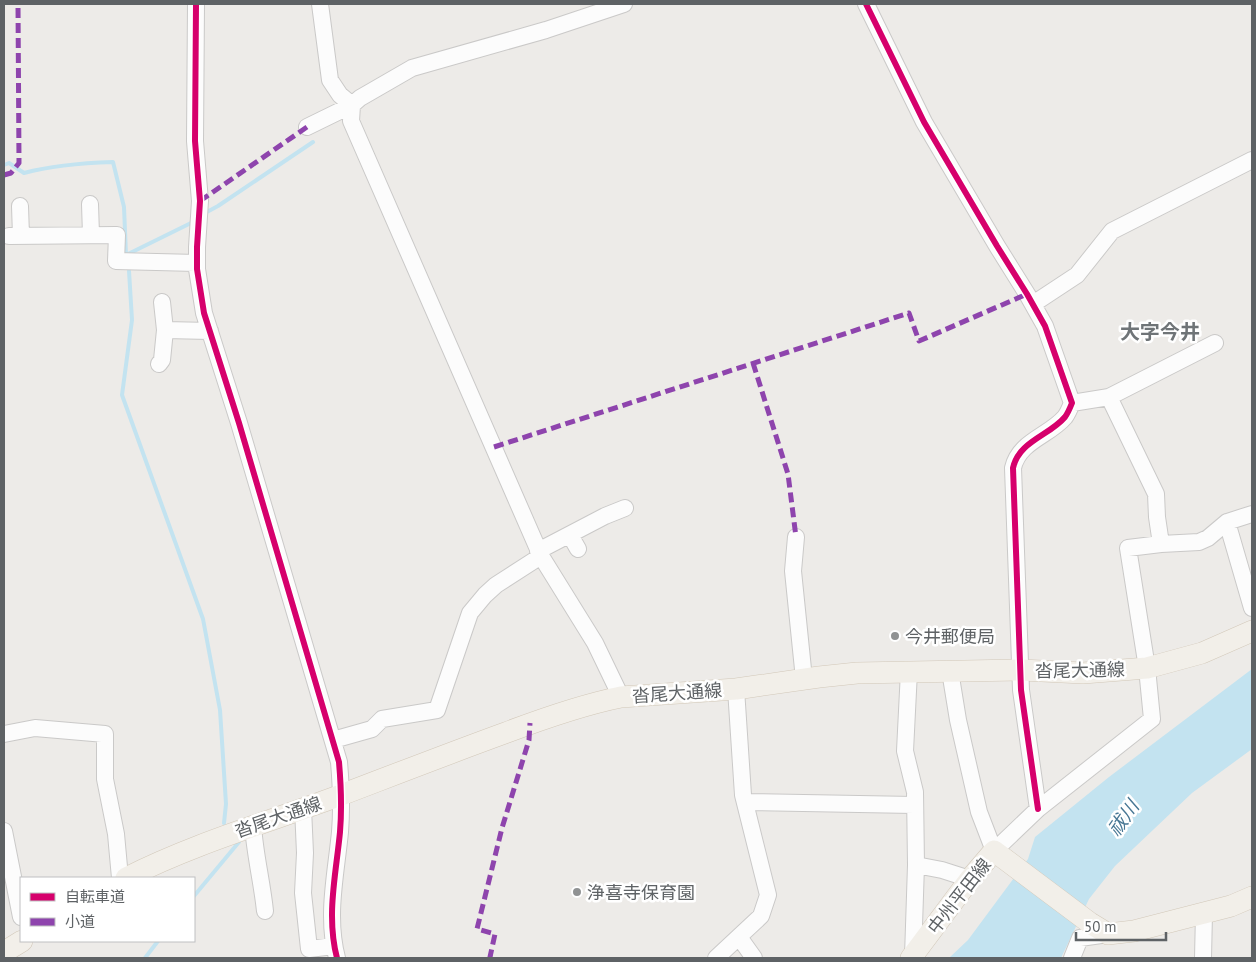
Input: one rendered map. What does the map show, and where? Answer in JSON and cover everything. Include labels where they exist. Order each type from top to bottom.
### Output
[{"type":"main road","name":"沓尾大通線","points":[[128,877],[219,838],[341,795],[530,723],[606,700],[620,697],[736,689],[804,679],[857,674],[950,670],[1021,670],[1083,673],[1147,668],[1202,653],[1252,631]]},
{"type":"main road","name":"中州平田線","points":[[912,957],[970,879],[996,853],[1090,923],[1108,934]]},
{"type":"main road","points":[[1108,934],[1134,931],[1231,906],[1252,897]]},
{"type":"main road","points":[[4,952],[20,942]]},
{"type":"street","points":[[196,4],[195,141],[200,201],[197,263],[202,304],[339,762],[341,795],[340,830],[333,889],[332,921],[335,952],[309,949],[303,893],[305,853],[303,808]]},
{"type":"street","points":[[320,4],[330,80],[340,95],[352,105]]},
{"type":"street","points":[[307,127],[352,105],[360,98],[412,68],[546,30],[624,4]]},
{"type":"street","points":[[866,4],[924,122],[1045,326],[1072,403],[1064,418],[1025,447],[1015,461],[1013,468],[1021,690],[1038,809]]},
{"type":"street","points":[[352,105],[351,122],[540,553],[595,643],[620,697]]},
{"type":"street","points":[[1033,304],[1077,276],[1112,231],[1252,160]]},
{"type":"street","points":[[90,204],[91,235]]},
{"type":"street","points":[[20,206],[15,236],[118,235],[116,261],[197,263]]},
{"type":"street","points":[[159,364],[162,360],[165,330],[162,302]]},
{"type":"street","points":[[165,330],[210,331]]},
{"type":"street","points":[[1072,403],[1109,397],[1215,343]]},
{"type":"street","points":[[1109,397],[1156,494],[1161,544]]},
{"type":"street","points":[[333,740],[372,729],[382,719],[437,710],[470,613],[485,595],[540,553],[574,542],[605,516],[625,508]]},
{"type":"street","points":[[950,670],[958,720],[979,812],[996,853],[1038,809],[1152,718],[1147,668],[1128,548],[1199,542],[1208,538],[1227,522],[1252,514]]},
{"type":"street","points":[[1227,522],[1252,608]]},
{"type":"street","points":[[796,537],[793,571],[804,679]]},
{"type":"street","points":[[909,671],[905,751],[914,792],[916,865],[912,957]]},
{"type":"street","points":[[716,958],[761,916],[768,895],[743,795],[736,689]]},
{"type":"street","points":[[4,734],[34,728],[105,734],[105,779],[116,834],[120,877]]},
{"type":"street","points":[[745,802],[914,805]]},
{"type":"street","points":[[252,826],[255,856],[265,911]]},
{"type":"street","points":[[4,831],[20,912]]},
{"type":"street","points":[[916,865],[942,870],[970,879]]},
{"type":"street","points":[[1203,958],[1204,913]]},
{"type":"street","points":[[1072,958],[1080,938],[1108,934]]},
{"type":"street","points":[[739,937],[754,958]]},
{"type":"water","name":"祓川","points":[[1252,669],[1252,749],[1192,793],[1115,866],[1089,899],[1061,958],[949,958],[968,940],[1028,859],[1035,837],[1109,777]]},
{"type":"waterway","points":[[205,213],[313,142]]},
{"type":"waterway","points":[[4,165],[9,163],[24,173],[68,165],[113,162],[124,207],[126,255],[193,222]]},
{"type":"waterway","points":[[129,271],[132,320],[122,395],[203,619],[220,710],[226,804],[224,823]]},
{"type":"waterway","points":[[195,895],[239,842]]},
{"type":"waterway","points":[[145,958],[157,942]]},
{"type":"marked path","points":[[4,175],[11,173],[19,163],[18,4]]},
{"type":"marked path","points":[[200,201],[307,127]]},
{"type":"marked path","points":[[494,447],[909,313],[919,341],[1027,294]]},
{"type":"marked path","points":[[753,363],[788,474],[796,537]]},
{"type":"marked path","points":[[492,958],[490,957],[495,934],[477,929],[502,828],[529,740],[530,723]]},
{"type":"cycle path","points":[[196,4],[195,141],[200,201],[197,269],[204,313],[239,423],[339,762],[341,823],[332,911],[332,926],[337,958]]},
{"type":"cycle path","points":[[866,4],[924,122],[1045,326],[1072,403],[1066,415],[1058,424],[1021,451],[1013,468],[1021,690],[1038,809]]},
{"type":"place","name":"今井郵便局","points":[[895,636]]},
{"type":"place","name":"浄喜寺保育園","points":[[577,892]]},
{"type":"district","name":"大字今井","points":[[1160,332]]}]
